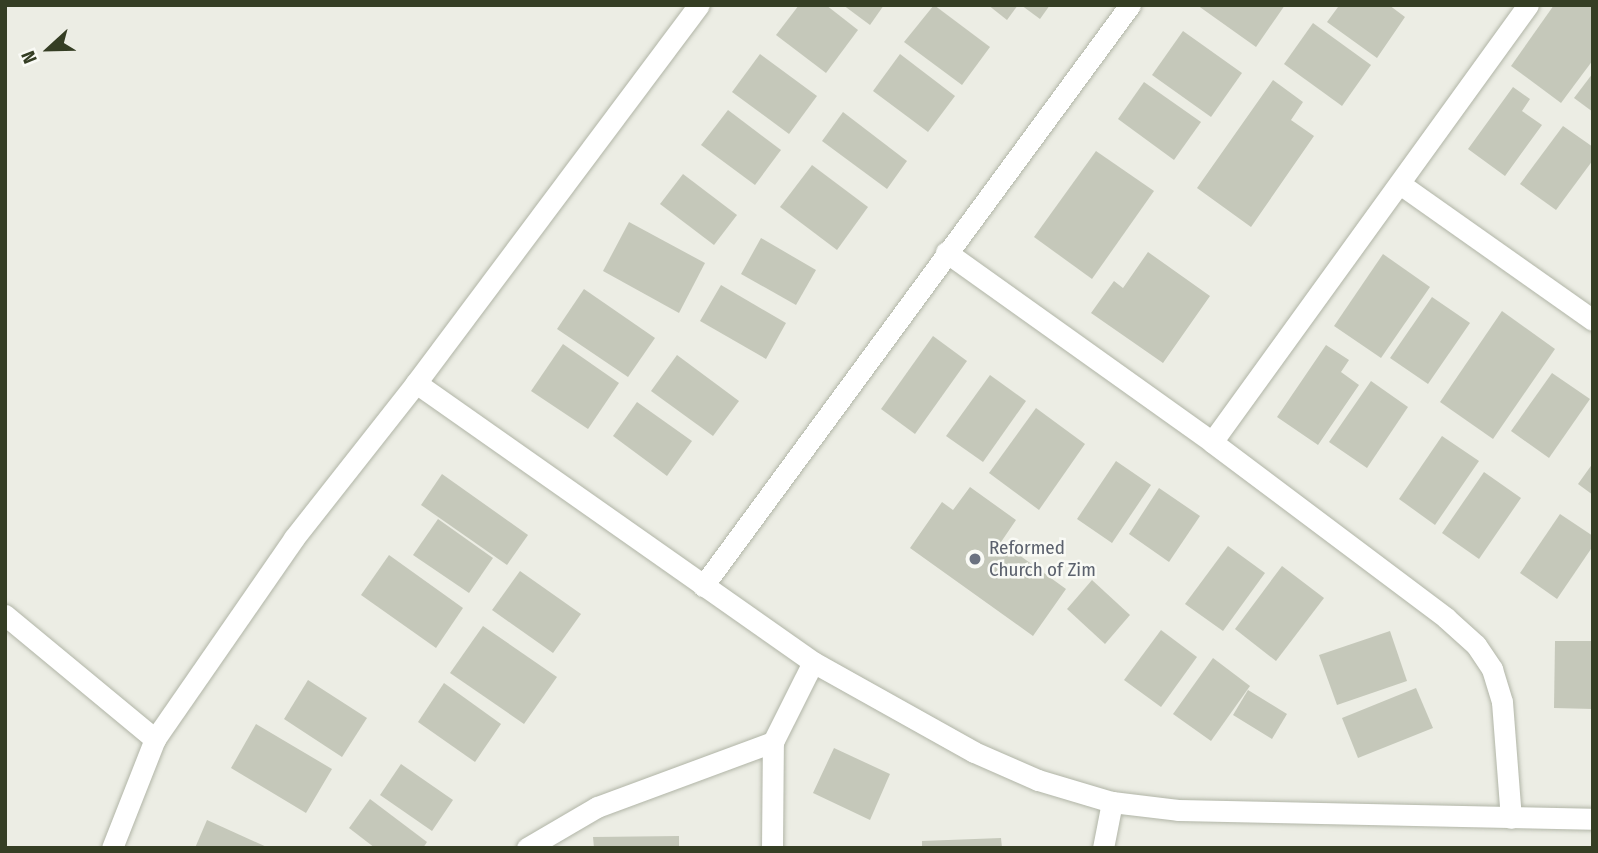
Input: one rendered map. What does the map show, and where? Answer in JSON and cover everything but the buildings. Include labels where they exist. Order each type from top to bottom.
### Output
[{"type":"street","points":[[112,848],[155,738],[294,538],[416,383],[699,5]]},
{"type":"street","points":[[703,586],[1129,5]]},
{"type":"street","points":[[1212,442],[1528,5]]},
{"type":"street","points":[[1400,184],[1593,320]]},
{"type":"street","points":[[946,252],[1212,442],[1446,618],[1476,645],[1492,669],[1502,702],[1511,818]]},
{"type":"street","points":[[416,383],[813,662],[974,752],[1038,780],[1112,802],[1178,810],[1593,819]]},
{"type":"street","points":[[5,615],[155,738]]},
{"type":"street","points":[[772,848],[773,742],[813,662]]},
{"type":"street","points":[[527,848],[597,807],[773,742]]},
{"type":"street","points":[[1103,848],[1112,802]]},
{"type":"place","name":"Reformed Church of Zim","points":[[975,559]]}]
